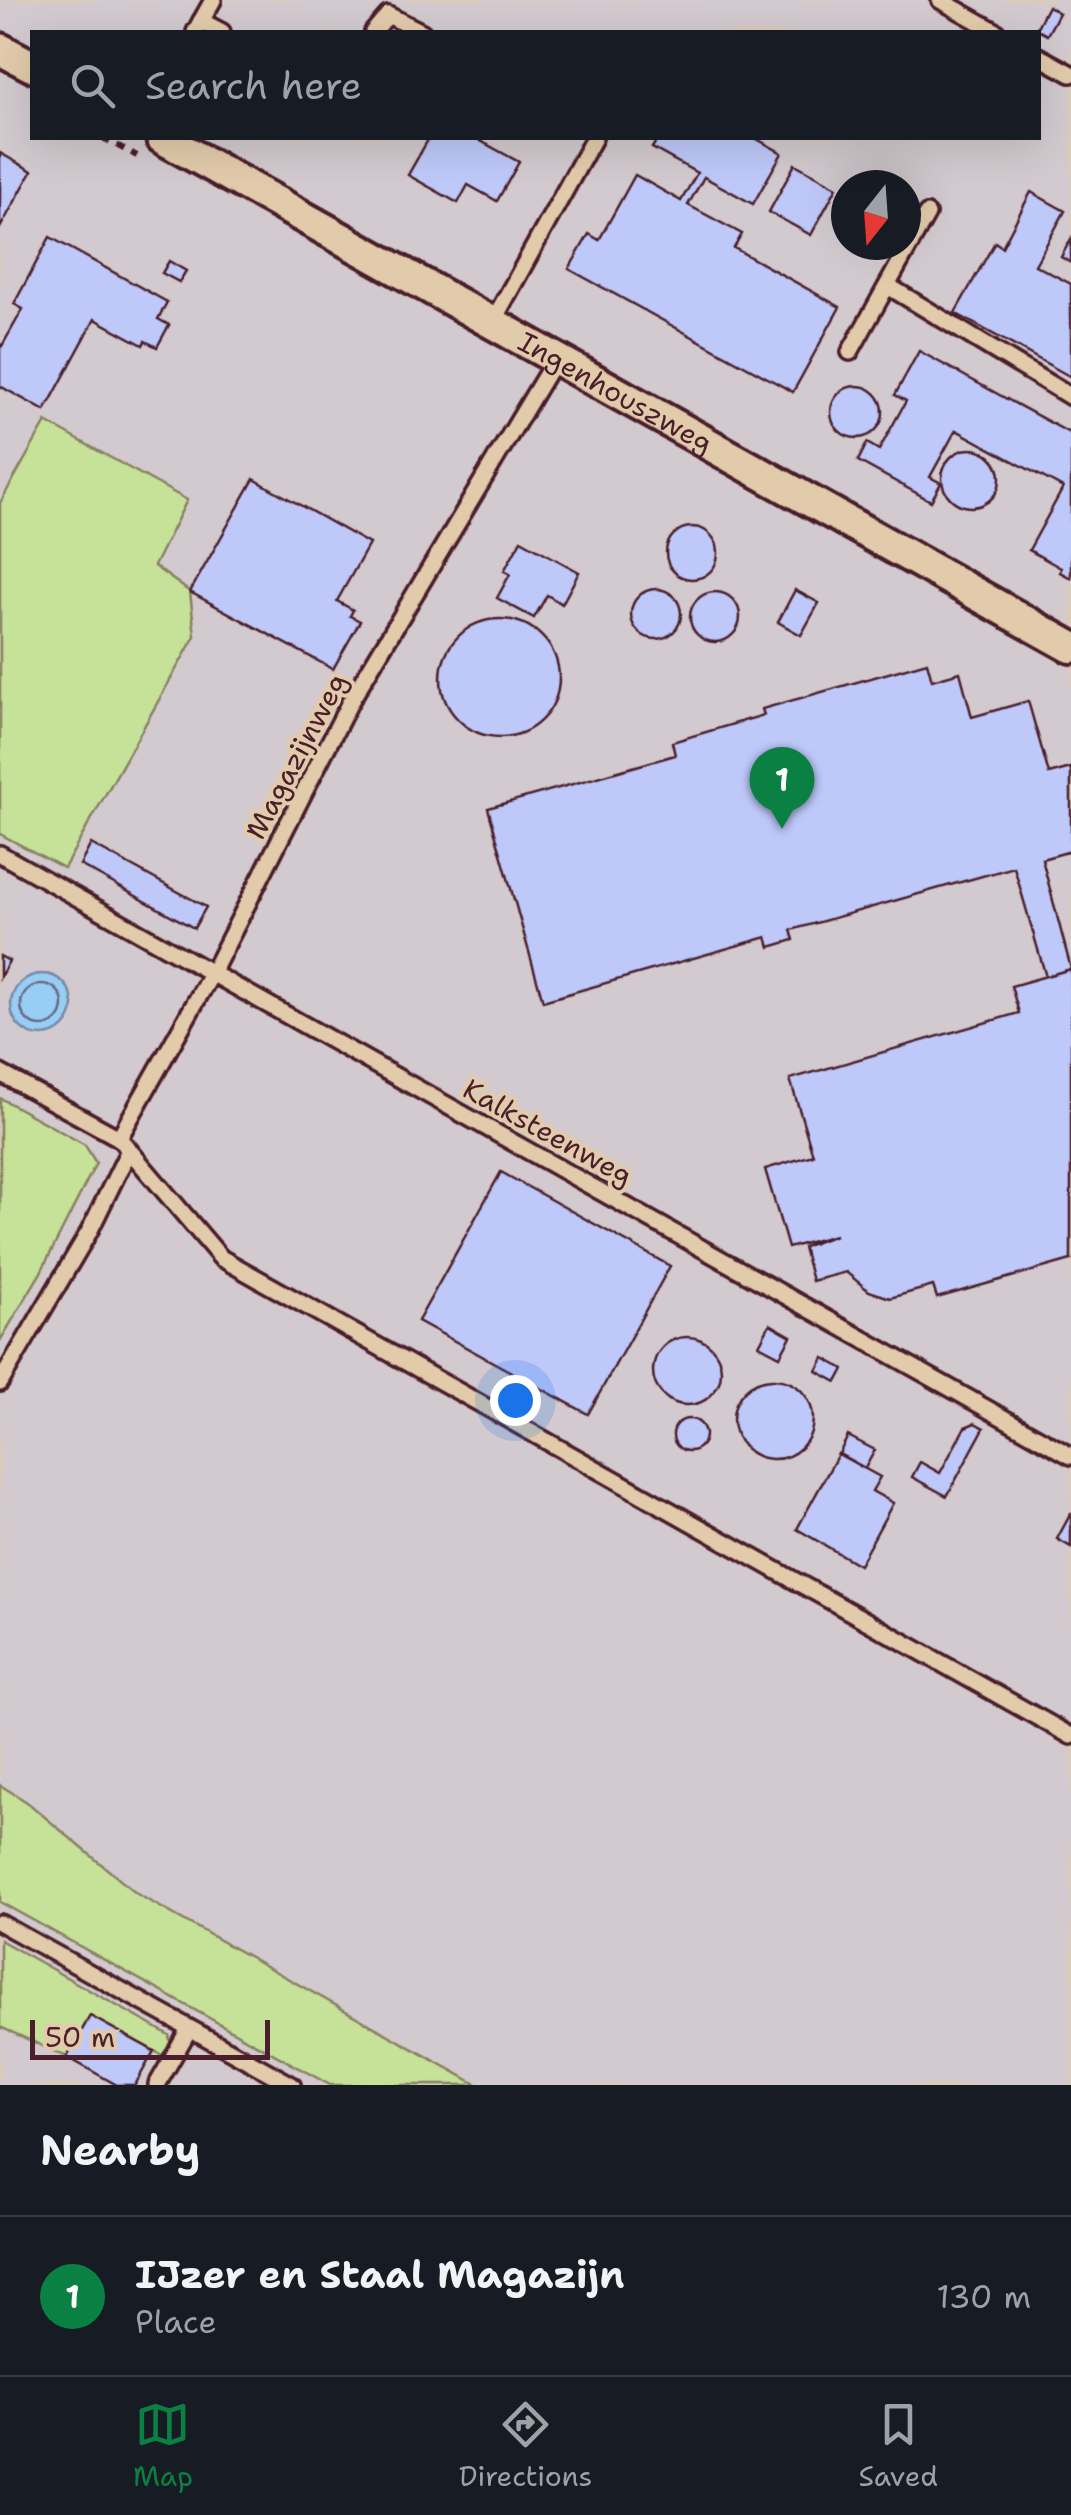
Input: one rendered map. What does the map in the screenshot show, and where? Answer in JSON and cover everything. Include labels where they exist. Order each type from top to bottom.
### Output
[{"type":"street","points":[[0,48],[30,65]]},
{"type":"street","name":"Ingenhouszweg","points":[[166,140],[1071,648]]},
{"type":"lane","points":[[198,27],[212,0]]},
{"type":"lane","points":[[945,2],[994,30]]},
{"type":"lane","points":[[375,30],[388,15],[418,30]]},
{"type":"lane","points":[[1041,58],[1071,74]]},
{"type":"lane","points":[[492,323],[593,140]]},
{"type":"lane","points":[[850,352],[926,214]]},
{"type":"lane","points":[[888,286],[1071,397]]},
{"type":"lane","name":"Magazijnweg","points":[[0,1383],[89,1232],[124,1144],[350,702],[556,358]]},
{"type":"lane","name":"Kalksteenweg","points":[[0,854],[1071,1456]]},
{"type":"lane","points":[[0,1073],[124,1144],[220,1258],[1071,1736]]},
{"type":"lane","points":[[0,1923],[292,2085]]},
{"type":"lane","points":[[156,2085],[189,2029]]},
{"type":"shaded area","points":[[0,0],[1071,0],[1071,2085],[0,2085]]},
{"type":"green space","points":[[46,422],[187,500],[154,566],[190,592],[195,636],[64,868],[0,834],[0,503]]},
{"type":"green space","points":[[0,1098],[85,1145],[96,1163],[40,1274],[0,1341]]},
{"type":"green space","points":[[0,1785],[27,1802],[137,1894],[478,2085],[330,2085],[0,1902]]},
{"type":"green space","points":[[0,1940],[169,2035],[171,2046],[164,2056],[90,2016],[67,2057],[0,2027]]},
{"type":"water","points":[[42,974],[64,983],[73,1005],[64,1027],[42,1036],[20,1027],[11,1005],[20,983]]},
{"type":"building","points":[[1048,6],[1059,13],[1047,35],[1036,29]]},
{"type":"building","points":[[428,140],[479,140],[519,162],[497,201],[468,185],[458,203],[408,175]]},
{"type":"building","points":[[657,140],[759,140],[782,153],[753,204],[704,177],[688,205],[742,234],[734,248],[840,307],[793,392],[569,269],[589,234],[599,240],[635,175],[681,201],[697,173],[652,148]]},
{"type":"building","points":[[0,153],[32,171],[0,228]]},
{"type":"building","points":[[795,164],[831,184],[831,198],[811,235],[769,212]]},
{"type":"building","points":[[1031,192],[1065,211],[1035,265],[1071,284],[1071,377],[955,313],[995,242],[1002,247]]},
{"type":"building","points":[[50,237],[167,302],[158,319],[169,325],[157,347],[145,341],[143,345],[95,319],[45,411],[0,386],[0,344],[23,309],[14,304]]},
{"type":"building","points":[[1071,239],[1071,263],[1061,257]]},
{"type":"building","points":[[169,261],[186,271],[179,282],[162,273]]},
{"type":"building","points":[[919,351],[1071,434],[1071,578],[1029,550],[1063,488],[956,430],[930,477],[941,483],[931,501],[858,461],[867,443],[879,450],[906,401],[895,395]]},
{"type":"building","points":[[857,386],[876,393],[883,412],[876,431],[857,438],[838,431],[831,412],[838,393]]},
{"type":"building","points":[[971,449],[991,458],[1000,478],[991,498],[971,507],[951,498],[942,478],[951,458]]},
{"type":"building","points":[[254,479],[369,544],[337,601],[353,610],[350,616],[360,621],[333,669],[190,592]]},
{"type":"building","points":[[692,527],[710,535],[718,553],[710,571],[692,579],[674,571],[666,553],[674,535]]},
{"type":"building","points":[[521,540],[579,572],[562,604],[547,595],[534,618],[497,598],[510,574],[504,571]]},
{"type":"building","points":[[646,590],[666,590],[680,604],[680,624],[666,638],[646,638],[632,624],[632,604]]},
{"type":"building","points":[[795,590],[819,603],[801,635],[778,622]]},
{"type":"building","points":[[715,592],[733,599],[740,617],[733,635],[715,642],[697,635],[690,617],[697,599]]},
{"type":"building","points":[[500,619],[523,623],[542,636],[555,655],[559,678],[555,701],[542,720],[523,733],[500,737],[477,733],[458,720],[445,701],[441,678],[445,655],[458,636],[477,623]]},
{"type":"building","points":[[927,662],[932,680],[960,672],[972,717],[1028,701],[1049,774],[1071,768],[1071,851],[1042,859],[1071,969],[1046,977],[1014,867],[791,930],[794,940],[770,947],[767,937],[543,1001],[488,808],[675,755],[672,742],[764,715],[762,709]]},
{"type":"building","points":[[91,844],[206,907],[194,928],[80,865]]},
{"type":"building","points":[[0,956],[9,961],[0,977]]},
{"type":"building","points":[[1071,969],[1071,1260],[937,1298],[933,1286],[890,1298],[869,1291],[846,1272],[812,1281],[803,1247],[835,1235],[788,1248],[765,1169],[813,1155],[790,1079],[1019,1013],[1011,986]]},
{"type":"building","points":[[501,1172],[670,1266],[588,1414],[418,1321]]},
{"type":"building","points":[[770,1324],[791,1336],[780,1356],[759,1345]]},
{"type":"building","points":[[687,1337],[700,1339],[711,1347],[719,1358],[719,1384],[711,1395],[700,1403],[687,1405],[674,1403],[663,1395],[655,1384],[653,1371],[655,1358],[663,1347],[674,1339]]},
{"type":"building","points":[[824,1358],[844,1369],[837,1382],[817,1371]]},
{"type":"building","points":[[773,1379],[788,1382],[801,1391],[810,1404],[810,1434],[801,1447],[788,1456],[773,1459],[758,1456],[745,1447],[736,1434],[733,1419],[736,1404],[745,1391],[758,1382]]},
{"type":"building","points":[[689,1419],[700,1424],[705,1435],[700,1446],[689,1451],[678,1446],[673,1435],[678,1424]]},
{"type":"building","points":[[975,1423],[984,1428],[947,1496],[912,1477],[920,1462],[940,1473],[965,1427]]},
{"type":"building","points":[[848,1436],[875,1450],[865,1468],[839,1454]]},
{"type":"building","points":[[838,1454],[880,1477],[872,1491],[893,1503],[859,1565],[797,1529]]},
{"type":"building","points":[[1071,1513],[1071,1547],[1057,1539]]},
{"type":"building","points":[[90,2016],[154,2051],[135,2085],[117,2085],[67,2057]]},
{"type":"place","name":"IJzer en Staal Magazijn","points":[[782,829]]}]
